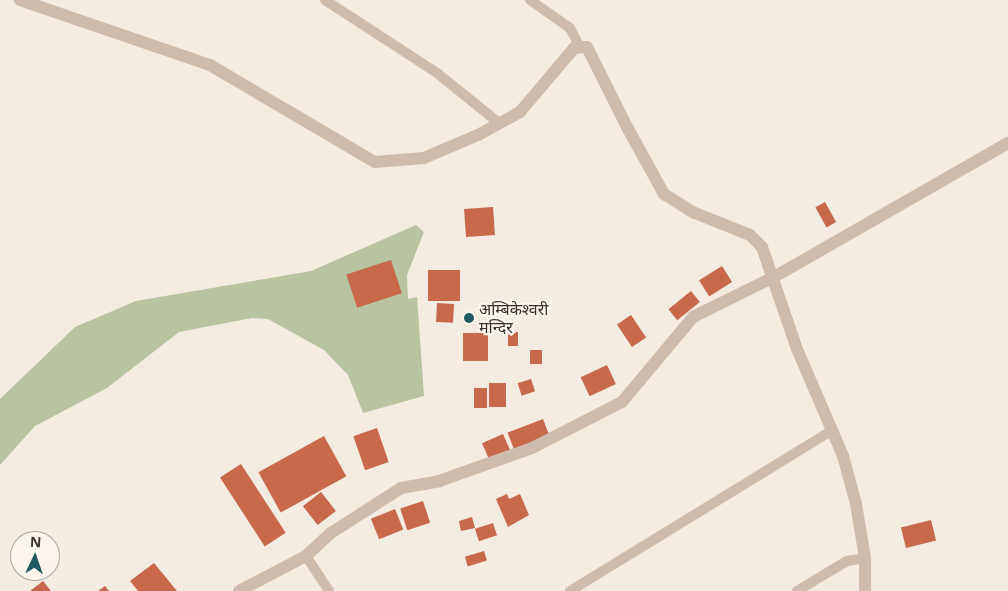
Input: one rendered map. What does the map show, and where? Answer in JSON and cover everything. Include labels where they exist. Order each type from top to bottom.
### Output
[{"type":"street","points":[[20,0],[210,65],[374,162],[424,158],[520,112],[579,46],[588,47],[593,52],[627,127],[664,194],[695,213],[750,235],[762,247],[774,277],[797,349],[833,430],[856,504],[864,558],[865,591]]},
{"type":"street","points":[[239,591],[306,556],[331,533],[401,488],[439,481],[532,448],[622,402],[693,317],[774,277],[1008,143]]},
{"type":"lane","points":[[325,0],[437,73],[499,123]]},
{"type":"lane","points":[[530,0],[570,28],[579,46]]},
{"type":"lane","points":[[570,591],[833,430]]},
{"type":"lane","points":[[306,556],[329,591]]},
{"type":"lane","points":[[798,591],[847,561],[864,558]]},
{"type":"green space","points":[[416,225],[424,232],[407,275],[408,299],[417,297],[424,396],[363,413],[348,375],[324,350],[268,319],[252,318],[179,332],[107,388],[35,426],[0,465],[0,399],[75,327],[136,301],[311,271]]},
{"type":"building","points":[[825,202],[836,222],[827,227],[815,207]]},
{"type":"building","points":[[493,207],[495,235],[466,237],[464,209]]},
{"type":"building","points":[[391,260],[402,293],[357,308],[346,275]]},
{"type":"building","points":[[722,266],[732,282],[709,296],[699,280]]},
{"type":"building","points":[[428,270],[460,270],[460,301],[428,301]]},
{"type":"building","points":[[691,291],[700,302],[677,320],[668,309]]},
{"type":"building","points":[[437,303],[454,304],[453,323],[436,322]]},
{"type":"building","points":[[631,315],[646,337],[632,347],[617,325]]},
{"type":"building","points":[[508,332],[518,332],[518,346],[508,346]]},
{"type":"building","points":[[463,333],[488,333],[488,361],[463,361]]},
{"type":"building","points":[[530,350],[542,350],[542,364],[530,364]]},
{"type":"building","points":[[607,365],[616,384],[590,396],[581,377]]},
{"type":"building","points":[[531,379],[535,391],[522,396],[518,383]]},
{"type":"building","points":[[489,383],[506,383],[506,407],[489,407]]},
{"type":"building","points":[[474,388],[487,388],[487,408],[474,408]]},
{"type":"building","points":[[543,419],[550,437],[514,450],[508,433]]},
{"type":"building","points":[[377,428],[389,462],[365,470],[353,436]]},
{"type":"building","points":[[503,434],[511,452],[490,462],[482,443]]},
{"type":"building","points":[[324,436],[346,476],[281,513],[258,472]]},
{"type":"building","points":[[241,464],[286,533],[265,546],[220,478]]},
{"type":"building","points":[[321,492],[336,511],[318,525],[303,506]]},
{"type":"building","points":[[507,494],[509,499],[520,494],[529,515],[508,527],[496,499]]},
{"type":"building","points":[[423,501],[430,523],[407,530],[400,508]]},
{"type":"building","points":[[395,509],[403,529],[379,539],[371,519]]},
{"type":"building","points":[[472,517],[475,528],[461,531],[459,521]]},
{"type":"building","points":[[931,520],[936,540],[906,548],[901,527]]},
{"type":"building","points":[[493,523],[497,535],[479,541],[475,529]]},
{"type":"building","points":[[484,551],[487,561],[468,566],[465,557]]},
{"type":"building","points":[[154,563],[177,591],[138,591],[130,581]]},
{"type":"building","points":[[43,581],[51,591],[30,591]]},
{"type":"building","points":[[105,586],[109,591],[98,591]]},
{"type":"place","name":"अम्बिकेश्‍वरी मन्दिर","points":[[469,318]]}]
